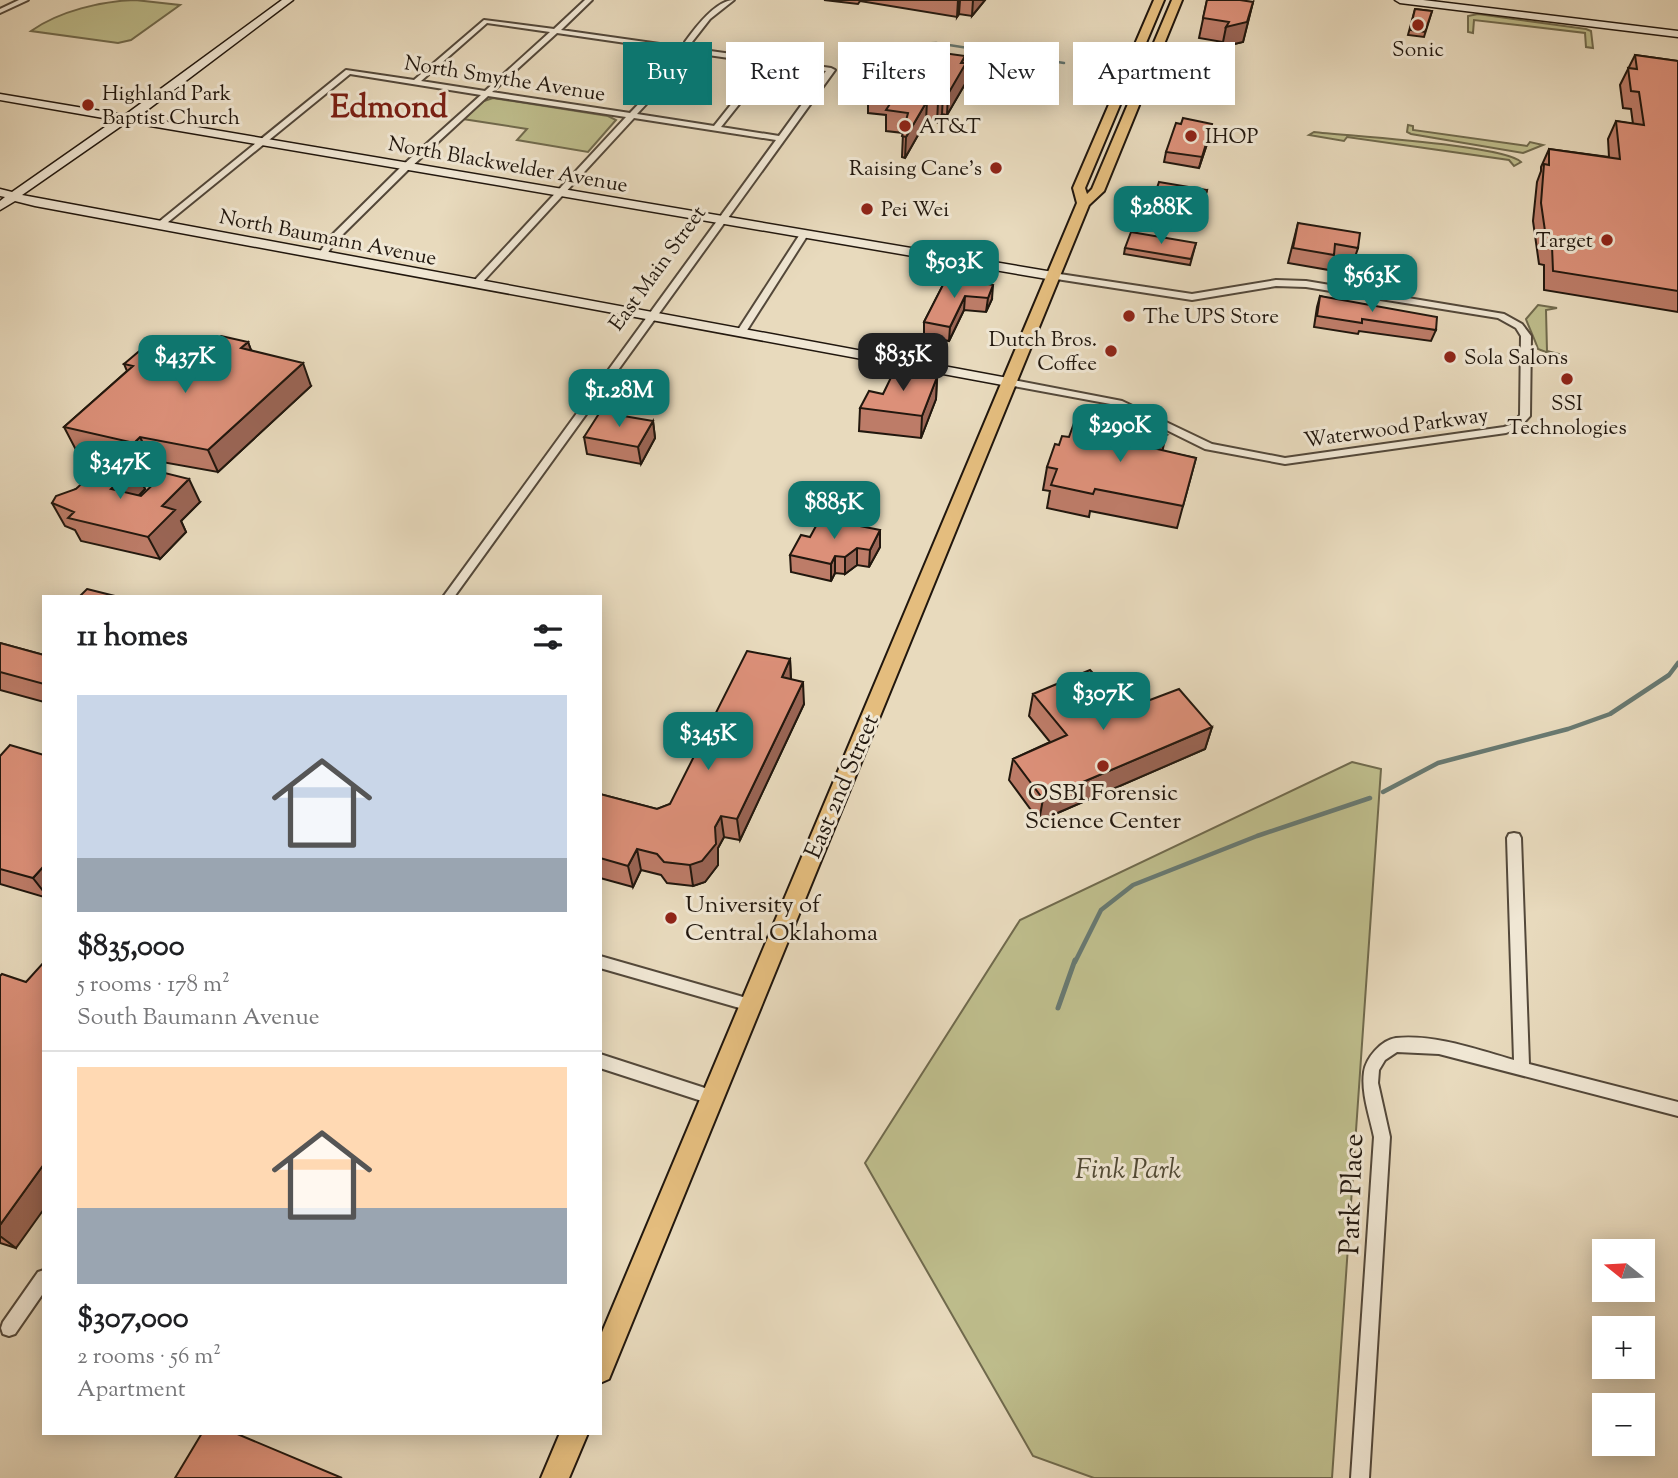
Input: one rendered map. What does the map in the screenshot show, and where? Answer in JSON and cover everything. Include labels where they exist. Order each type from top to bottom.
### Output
[{"type":"main road","name":"East 2nd Street","points":[[1141,42],[1159,0]]},
{"type":"main road","name":"East 2nd Street","points":[[1159,42],[1177,0]]},
{"type":"main road","name":"East 2nd Street","points":[[1083,203],[1079,188],[1114,105]]},
{"type":"main road","name":"East 2nd Street","points":[[602,1365],[1083,203],[1098,191],[1132,105]]},
{"type":"main road","points":[[1100,139],[1106,143],[1103,157],[1107,167]]},
{"type":"main road","points":[[555,1478],[573,1435]]},
{"type":"street","points":[[0,11],[25,0]]},
{"type":"street","points":[[0,206],[126,118],[136,114],[200,63],[288,0]]},
{"type":"street","points":[[322,255],[332,240],[407,166],[589,0]]},
{"type":"street","points":[[688,42],[695,32],[731,0]]},
{"type":"street","points":[[1400,0],[1678,34]]},
{"type":"street","points":[[416,82],[486,21],[639,42]]},
{"type":"street","points":[[824,69],[831,70]]},
{"type":"street","name":"East Main Street","points":[[449,595],[720,219],[831,70]]},
{"type":"street","name":"North Smythe Avenue","points":[[261,141],[349,72],[781,139]]},
{"type":"street","name":"North Blackwelder Avenue","points":[[0,97],[1053,276]]},
{"type":"street","points":[[476,284],[643,105]]},
{"type":"street","points":[[716,129],[735,105]]},
{"type":"street","points":[[159,225],[261,141]]},
{"type":"street","name":"North Baumann Avenue","points":[[0,192],[35,203],[1008,382]]},
{"type":"street","points":[[741,333],[805,233]]},
{"type":"street","name":"Waterwood Parkway","points":[[1008,382],[1119,403],[1209,447],[1285,461],[1320,459],[1506,430],[1517,426],[1525,415],[1526,336],[1519,326],[1501,316],[1306,284],[1276,283],[1192,297],[1053,276]]},
{"type":"street","points":[[1514,838],[1522,1069]]},
{"type":"street","points":[[602,963],[750,1005]]},
{"type":"street","name":"Park Place","points":[[1360,1478],[1382,1138],[1371,1083],[1372,1069],[1380,1055],[1395,1045],[1439,1047],[1678,1109]]},
{"type":"street","points":[[602,1062],[711,1097]]},
{"type":"street","points":[[9,1328],[42,1281]]},
{"type":"green space","points":[[135,0],[180,5],[131,40],[118,43],[31,31],[54,18],[81,8]]},
{"type":"green space","points":[[1478,14],[1586,29],[1591,31],[1593,48],[1586,47],[1585,33],[1474,20],[1473,33],[1468,32],[1468,16]]},
{"type":"green space","points":[[493,98],[608,116],[616,120],[588,152],[517,140],[527,129],[463,119],[481,102]]},
{"type":"green space","points":[[1408,125],[1413,126],[1413,130],[1527,146],[1530,142],[1543,145],[1523,153],[1411,134],[1407,132]]},
{"type":"green space","points":[[1314,132],[1457,146],[1509,156],[1521,162],[1514,166],[1509,160],[1347,137],[1344,141],[1309,135]]},
{"type":"green space","points":[[1538,305],[1557,308],[1546,310],[1547,351],[1559,354],[1559,357],[1538,349],[1526,319]]},
{"type":"green space","name":"Fink Park","points":[[1352,762],[1381,769],[1332,1478],[1094,1478],[1033,1456],[865,1163],[1020,920]]},
{"type":"building","points":[[1207,0],[1253,2],[1247,22],[1226,27],[1229,22],[1203,18]]},
{"type":"building","name":"Sonic","points":[[1415,9],[1432,11],[1425,32],[1410,30]]},
{"type":"building","points":[[950,54],[964,56],[961,63],[964,63],[950,91]]},
{"type":"building","name":"Target","points":[[1635,55],[1678,61],[1678,291],[1553,271],[1552,246],[1547,245],[1541,203],[1544,164],[1549,165],[1549,149],[1620,159],[1616,121],[1644,125],[1639,92],[1631,91],[1628,68],[1637,69]]},
{"type":"building","points":[[889,105],[925,105],[906,137],[902,136],[908,113],[886,110]]},
{"type":"building","points":[[1183,118],[1212,124],[1202,157],[1166,152],[1176,123],[1181,124]]},
{"type":"building","points":[[1159,182],[1207,190],[1203,205],[1154,197]]},
{"type":"building","points":[[1298,223],[1360,233],[1358,248],[1335,244],[1334,255],[1293,248]]},
{"type":"building","points":[[1131,232],[1196,243],[1191,259],[1125,248]]},
{"type":"building","points":[[947,277],[993,285],[988,298],[965,296],[950,327],[924,322]]},
{"type":"building","points":[[1320,296],[1437,317],[1436,330],[1362,319],[1362,323],[1317,316]]},
{"type":"building","points":[[221,336],[248,342],[241,348],[303,363],[208,450],[140,437],[134,443],[64,427],[133,366],[124,364],[144,347],[198,358]]},
{"type":"building","points":[[897,365],[913,368],[911,372],[937,377],[922,416],[860,408],[869,391],[883,394]]},
{"type":"building","points":[[600,412],[653,421],[638,447],[584,437]]},
{"type":"building","points":[[1085,420],[1166,435],[1140,445],[1196,458],[1183,506],[1095,489],[1093,494],[1051,485],[1057,469],[1047,467],[1055,444],[1059,445],[1062,436],[1069,437],[1074,423]]},
{"type":"building","points":[[106,461],[134,467],[111,489],[141,496],[165,473],[189,479],[162,506],[175,510],[148,537],[68,518],[74,512],[52,503],[56,496],[76,489]]},
{"type":"building","points":[[830,520],[880,530],[870,550],[857,548],[845,557],[835,556],[831,564],[790,555],[801,535],[810,537],[816,526]]},
{"type":"building","points":[[87,589],[111,595],[81,595]]},
{"type":"building","points":[[0,643],[42,654],[42,683],[0,672]]},
{"type":"building","points":[[747,651],[790,659],[782,677],[803,682],[737,819],[721,816],[715,827],[716,844],[702,861],[690,865],[664,862],[657,854],[637,849],[628,866],[602,859],[602,795],[657,809],[670,804]]},
{"type":"building","name":"OSBI Forensic Science Center","points":[[1090,670],[1126,709],[1179,689],[1212,727],[1043,799],[1013,759],[1067,735],[1033,694]]},
{"type":"building","points":[[10,745],[42,754],[42,868],[33,878],[0,869],[0,756]]},
{"type":"building","points":[[42,964],[42,1167],[0,1225],[0,976],[2,974],[26,982]]},
{"type":"building","points":[[201,1435],[240,1435],[342,1478],[175,1478]]},
{"type":"waterway","points":[[950,45],[1064,63]]},
{"type":"waterway","points":[[1383,792],[1438,763],[1568,729],[1610,714],[1669,675],[1678,663]]},
{"type":"waterway","points":[[1075,962],[1101,910],[1133,885],[1257,836],[1370,798]]},
{"type":"waterway","points":[[1058,1008],[1075,960]]},
{"type":"place","name":"Sonic","points":[[1418,25]]},
{"type":"place","name":"Highland Park Baptist Church","points":[[88,105]]},
{"type":"place","name":"AT&T","points":[[905,126]]},
{"type":"place","name":"IHOP","points":[[1191,136]]},
{"type":"place","name":"Raising Cane's","points":[[996,168]]},
{"type":"place","name":"Pei Wei","points":[[867,209]]},
{"type":"place","name":"Target","points":[[1607,240]]},
{"type":"place","name":"The UPS Store","points":[[1129,316]]},
{"type":"place","name":"Dutch Bros. Coffee","points":[[1111,351]]},
{"type":"place","name":"Sola Salons","points":[[1450,357]]},
{"type":"place","name":"SSI Technologies","points":[[1567,379]]},
{"type":"place","name":"OSBI Forensic Science Center","points":[[1103,766]]},
{"type":"place","name":"University of Central Oklahoma","points":[[671,918]]},
{"type":"district","name":"Edmond","points":[[389,106]]}]
